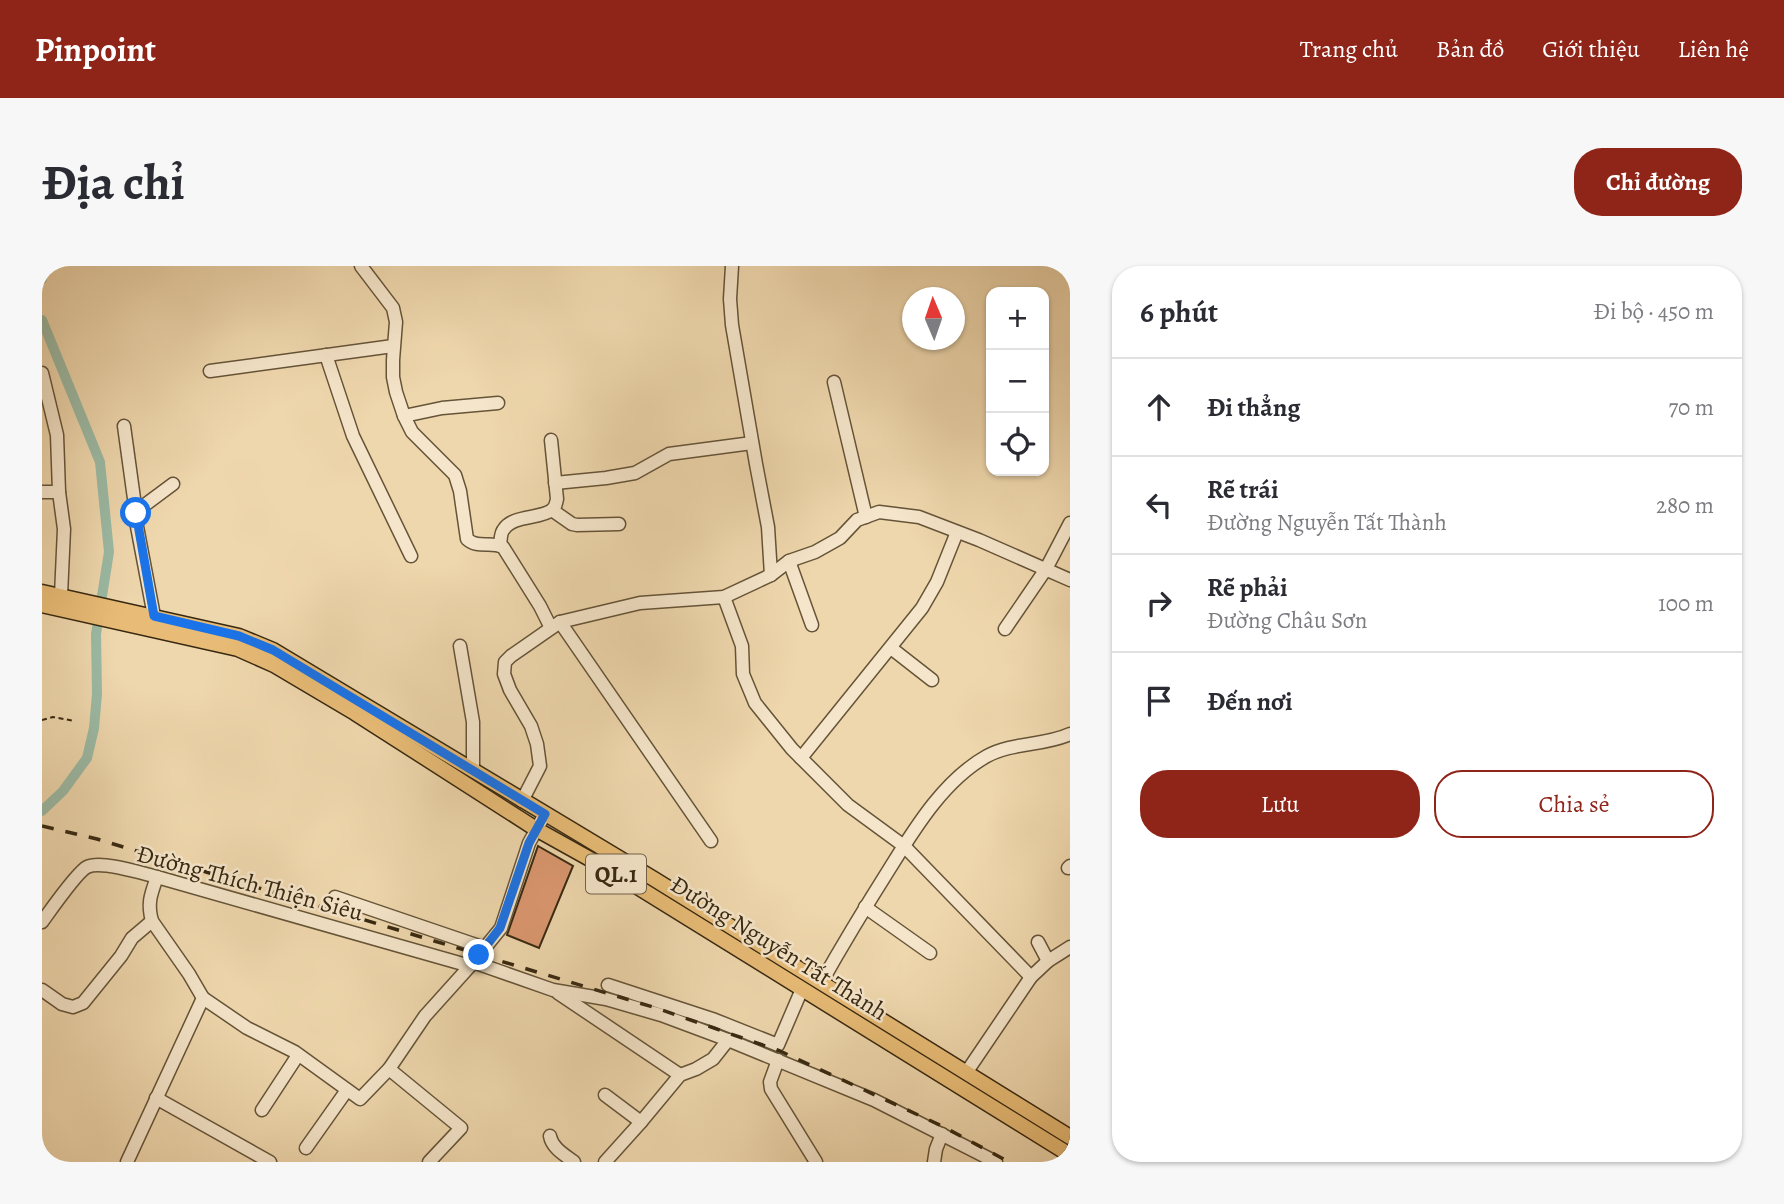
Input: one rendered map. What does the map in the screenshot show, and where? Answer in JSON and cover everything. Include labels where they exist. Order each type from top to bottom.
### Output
[{"type":"main road","name":"Đường Nguyễn Tất Thành","points":[[42,592],[61,595],[83,606]]},
{"type":"main road","name":"Đường Nguyễn Tất Thành","points":[[42,605],[83,606],[239,636],[273,650],[654,879],[1070,1137]]},
{"type":"main road","name":"Đường Nguyễn Tất Thành","points":[[149,620],[237,649],[274,665],[355,713],[536,829],[615,873],[1070,1155]]},
{"type":"street","points":[[361,266],[393,308],[396,322],[393,346],[394,384],[404,415],[417,438],[454,475],[460,491],[467,539],[478,545],[500,546],[506,552],[540,606],[711,841]]},
{"type":"street","points":[[733,266],[730,299],[732,325],[747,444],[768,527],[771,575]]},
{"type":"street","points":[[210,371],[393,346]]},
{"type":"street","points":[[326,355],[354,436],[411,556]]},
{"type":"street","points":[[42,373],[47,411],[57,435],[59,492],[64,529],[61,595]]},
{"type":"street","points":[[834,382],[866,517]]},
{"type":"street","points":[[404,415],[442,408],[498,403]]},
{"type":"street","points":[[124,426],[149,620]]},
{"type":"street","points":[[500,546],[505,527],[517,520],[552,510],[557,499],[551,440]]},
{"type":"street","points":[[555,483],[635,473],[663,456],[747,444]]},
{"type":"street","points":[[136,513],[173,484]]},
{"type":"street","points":[[42,492],[59,492]]},
{"type":"street","points":[[552,510],[577,526],[619,523]]},
{"type":"street","points":[[522,801],[540,766],[531,726],[509,690],[504,674],[505,662],[556,625],[640,603],[724,597],[771,575],[789,561],[815,552],[840,538],[857,520],[879,512],[919,517],[1070,580]]},
{"type":"street","points":[[1005,629],[1046,569],[1070,523]]},
{"type":"street","points":[[801,758],[891,648],[930,595],[957,532]]},
{"type":"street","points":[[789,561],[812,625]]},
{"type":"street","points":[[724,597],[743,646],[743,674],[755,703],[801,758],[848,805],[904,846],[1031,977]]},
{"type":"street","points":[[460,646],[473,722],[473,771]]},
{"type":"street","points":[[891,648],[932,680]]},
{"type":"street","points":[[821,983],[904,846],[925,816],[963,773],[1001,750],[1050,741],[1070,734]]},
{"type":"street","points":[[157,877],[149,901],[152,921],[190,974],[203,998],[247,1028],[298,1055],[360,1099],[389,1069],[425,1016],[500,928],[529,843],[545,814]]},
{"type":"street","name":"Đường Thích Thiện Siêu","points":[[42,922],[86,867],[106,866],[157,877],[471,964],[553,990]]},
{"type":"street","points":[[335,897],[485,948]]},
{"type":"street","points":[[865,907],[930,953]]},
{"type":"street","points":[[42,990],[62,1004],[73,1007],[83,1003],[132,938],[152,921]]},
{"type":"street","points":[[1038,942],[1048,961]]},
{"type":"street","points":[[967,1073],[1031,977],[1048,961],[1070,947]]},
{"type":"street","points":[[608,985],[715,1020],[778,1045],[802,989]]},
{"type":"street","points":[[553,990],[606,999],[661,1015],[728,1040],[874,1100],[996,1162]]},
{"type":"street","points":[[553,990],[680,1075]]},
{"type":"street","points":[[127,1162],[203,998]]},
{"type":"street","points":[[605,1162],[680,1075],[713,1059],[728,1040]]},
{"type":"street","points":[[262,1110],[298,1055]]},
{"type":"street","points":[[778,1060],[770,1082],[771,1088],[816,1162]]},
{"type":"street","points":[[389,1069],[461,1128],[429,1162]]},
{"type":"street","points":[[306,1149],[347,1090]]},
{"type":"street","points":[[605,1095],[641,1122]]},
{"type":"street","points":[[156,1098],[270,1162]]},
{"type":"street","points":[[934,1162],[942,1134]]},
{"type":"street","points":[[550,1136],[555,1146],[574,1162]]},
{"type":"path","points":[[42,720],[53,717],[75,721]]},
{"type":"building","points":[[538,846],[573,866],[539,948],[507,935]]},
{"type":"waterway","points":[[42,279],[43,266]]},
{"type":"waterway","points":[[42,320],[100,462],[109,552],[96,634],[97,694],[94,728],[87,758],[63,791],[42,811]]},
{"type":"railway","points":[[42,826],[97,839],[656,1008],[780,1051],[942,1126],[1009,1162]]},
{"type":"route","points":[[136,513],[154,616],[239,636],[273,650],[545,814],[529,843],[500,928],[479,955]]}]
